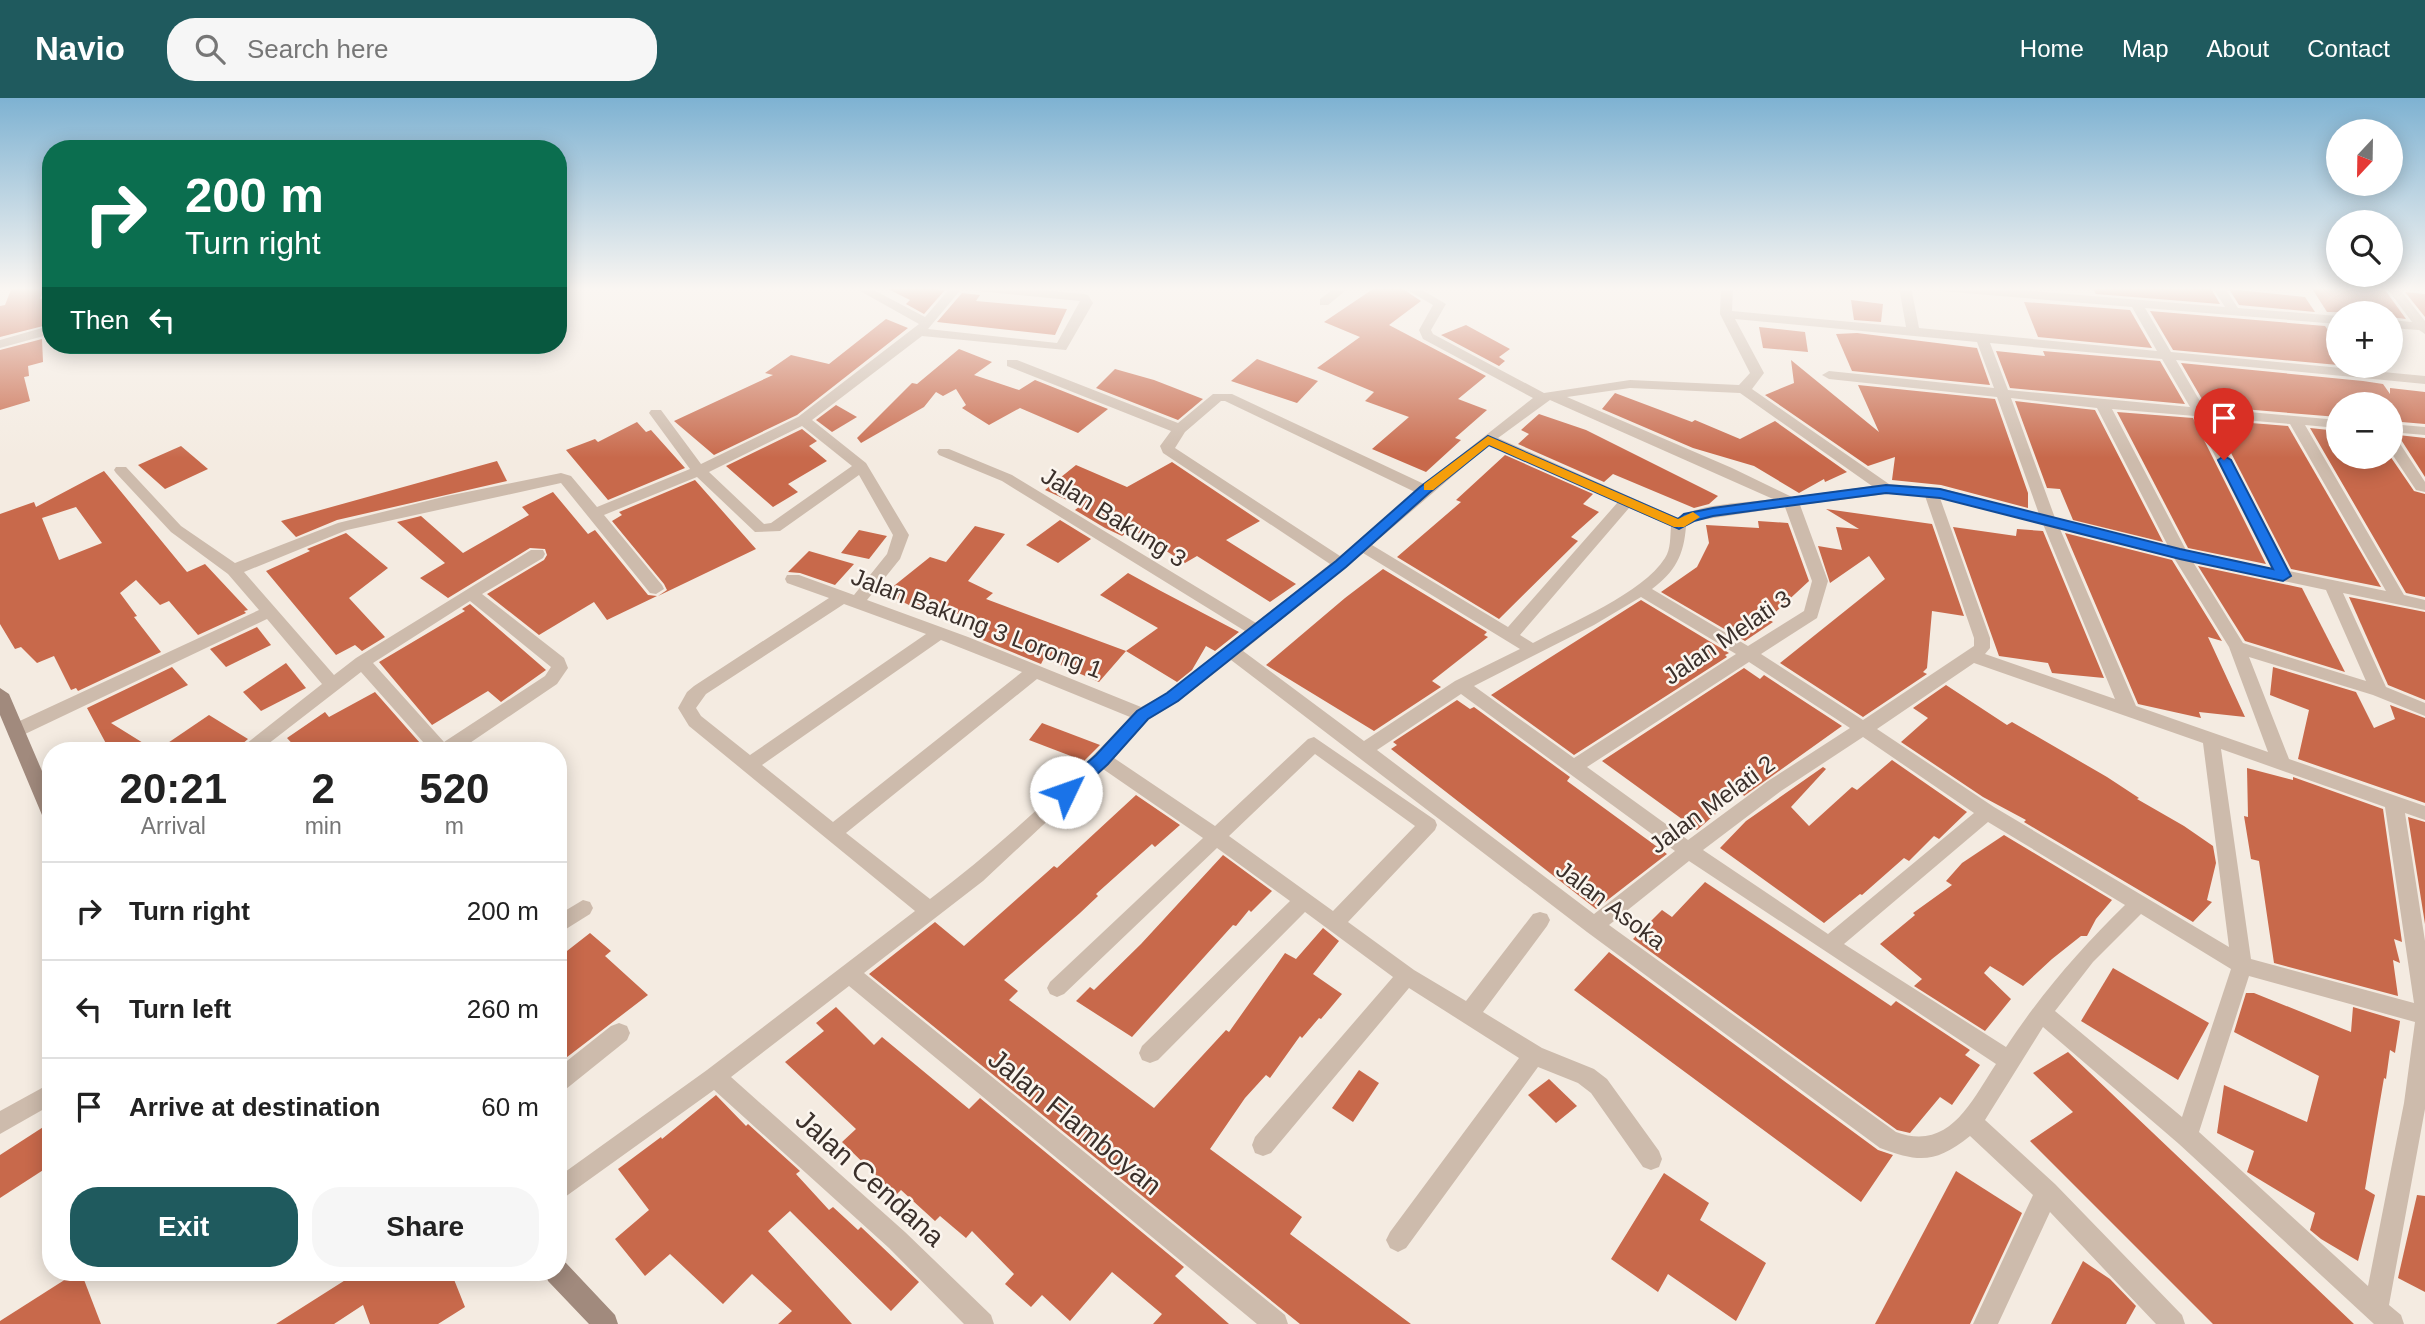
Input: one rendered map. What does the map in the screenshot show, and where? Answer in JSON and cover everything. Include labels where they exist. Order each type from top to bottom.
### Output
[{"type":"street","points":[[593,514],[699,471],[803,420],[902,344]]},
{"type":"street","points":[[1042,344],[1061,347],[1063,344]]},
{"type":"street","points":[[1444,344],[1546,396],[1727,471],[1791,502]]},
{"type":"street","points":[[567,1184],[715,1077],[976,874],[1102,759],[1142,715],[1173,697],[1341,564],[1424,490],[1546,396],[1657,383],[1717,390],[1743,389],[1754,380],[1757,373],[1743,344]]},
{"type":"street","points":[[1984,344],[2049,521],[2129,711]]},
{"type":"street","points":[[2040,344],[2170,358],[2326,368]]},
{"type":"street","points":[[2162,344],[2283,576]]},
{"type":"street","points":[[1012,363],[1180,429]]},
{"type":"street","points":[[1829,375],[2102,404],[2326,423]]},
{"type":"street","points":[[2403,376],[2425,380]]},
{"type":"street","points":[[1743,389],[1886,489]]},
{"type":"street","points":[[1341,564],[1168,450],[1167,446],[1180,429],[1218,397],[1227,397],[1424,490]]},
{"type":"street","points":[[2102,404],[2180,554],[2237,647],[2282,764]]},
{"type":"street","points":[[656,413],[699,471],[757,527],[770,530],[861,466]]},
{"type":"street","points":[[803,420],[861,466],[901,535],[894,555],[850,599],[701,690],[687,708],[695,721],[930,911]]},
{"type":"street","points":[[2295,420],[2399,600]]},
{"type":"street","points":[[2403,429],[2425,431]]},
{"type":"street","points":[[1488,439],[1679,524]]},
{"type":"street","name":"Jalan Bakung 3","points":[[944,452],[1007,478],[1255,630]]},
{"type":"street","points":[[2403,458],[2424,488]]},
{"type":"street","points":[[121,471],[176,529],[234,570],[333,685]]},
{"type":"street","points":[[234,570],[344,526],[553,479],[566,479],[656,589]]},
{"type":"street","points":[[1365,750],[1461,685],[1533,650],[1641,590],[1662,573],[1674,556],[1679,524],[1689,517],[1713,512],[1886,489],[1931,492],[2180,554],[2425,605]]},
{"type":"street","points":[[1931,492],[1982,638],[1982,648],[1972,656]]},
{"type":"street","points":[[1510,636],[1627,501]]},
{"type":"street","name":"Jalan Melati 3","points":[[1574,767],[1811,614],[1820,581],[1791,502]]},
{"type":"street","points":[[1361,545],[1533,650]]},
{"type":"street","points":[[258,742],[362,662],[537,554]]},
{"type":"street","name":"Jalan Bakung 3 Lorong 1","points":[[793,579],[939,633],[1142,715]]},
{"type":"street","points":[[2332,586],[2379,691]]},
{"type":"street","points":[[1641,590],[1748,654],[1987,812],[2242,965],[2425,1015]]},
{"type":"street","points":[[457,742],[551,680],[560,668],[558,662],[471,593]]},
{"type":"street","points":[[9,722],[268,612]]},
{"type":"street","points":[[749,765],[939,633]]},
{"type":"street","points":[[2237,647],[2379,691],[2425,710]]},
{"type":"street","name":"Jalan Asoka","points":[[1230,650],[1594,926],[1888,1140],[1910,1149],[1924,1150],[1942,1145],[1972,1122]]},
{"type":"street","points":[[1972,656],[2425,813]]},
{"type":"street","name":"Jalan Melati 2","points":[[1594,926],[1734,814],[1838,744],[1865,730],[1972,656]]},
{"type":"street","points":[[362,662],[435,742]]},
{"type":"street","points":[[834,832],[1035,671]]},
{"type":"street","points":[[1461,685],[1688,850],[2009,1061]]},
{"type":"street","points":[[0,694],[9,722],[42,795]]},
{"type":"street","points":[[2187,1136],[2242,965],[2211,739]]},
{"type":"street","points":[[1057,988],[1314,744],[1428,825],[1335,923]]},
{"type":"street","points":[[1102,759],[1215,836],[1407,976],[1534,1055],[1586,1076],[1599,1086],[1651,1159]]},
{"type":"street","points":[[2394,803],[2425,1008]]},
{"type":"street","points":[[1829,945],[1987,812]]},
{"type":"street","points":[[1150,1054],[1304,900]]},
{"type":"street","points":[[2138,904],[2086,956],[2041,1012],[1972,1122],[2046,1192],[2173,1324]]},
{"type":"street","points":[[567,920],[583,908]]},
{"type":"street","points":[[1468,1015],[1541,920]]},
{"type":"street","name":"Jalan Flamboyan","points":[[850,974],[1266,1321]]},
{"type":"street","points":[[1263,1145],[1407,976]]},
{"type":"street","points":[[2041,1012],[2187,1136],[2384,1317]]},
{"type":"street","points":[[2384,1317],[2425,1024]]},
{"type":"street","points":[[567,1075],[619,1033]]},
{"type":"street","points":[[1398,1240],[1534,1055]]},
{"type":"street","name":"Jalan Cendana","points":[[715,1077],[897,1240],[982,1324]]},
{"type":"street","points":[[0,1123],[42,1098]]},
{"type":"street","points":[[1985,1324],[2046,1192]]},
{"type":"street","points":[[565,1281],[606,1324]]},
{"type":"building","points":[[22,344],[42,344],[43,362],[28,366],[29,376],[24,377],[30,401],[0,410],[0,350]]},
{"type":"building","points":[[854,344],[887,344],[797,415],[714,455],[674,421],[773,375],[765,373],[791,355],[829,364]]},
{"type":"building","points":[[1350,344],[1426,344],[1486,376],[1458,399],[1487,410],[1455,438],[1461,440],[1426,472],[1372,449],[1409,417],[1365,401],[1374,392],[1317,368]]},
{"type":"building","points":[[1458,344],[1501,344],[1510,349],[1499,357],[1505,361],[1499,366]]},
{"type":"building","points":[[1762,344],[1807,344],[1808,352],[1763,348]]},
{"type":"building","points":[[1840,344],[1947,344],[1977,348],[1990,385],[1852,371]]},
{"type":"building","points":[[2113,344],[2150,344],[2152,348]]},
{"type":"building","points":[[2170,344],[2326,344],[2326,364],[2173,350]]},
{"type":"building","points":[[959,349],[992,362],[974,375],[1019,390],[1035,380],[1108,409],[1078,433],[1020,408],[989,425],[962,408],[966,405],[956,389],[943,396],[936,392],[924,407],[861,443],[857,438],[912,383],[917,384]]},
{"type":"building","points":[[1996,351],[2045,356],[2043,351],[2160,361],[2185,404],[2010,388]]},
{"type":"building","points":[[1257,359],[1318,381],[1297,403],[1231,381]]},
{"type":"building","points":[[1791,360],[1879,432],[1858,385],[1995,399],[2028,493],[2028,508],[1941,485],[1892,480],[1895,457],[1868,466],[1765,395],[1794,383]]},
{"type":"building","points":[[2181,363],[2363,381],[2383,384],[2389,392],[2326,392],[2326,416],[2206,406]]},
{"type":"building","points":[[1115,369],[1154,380],[1203,399],[1178,420],[1096,388]]},
{"type":"building","points":[[2390,388],[2425,392],[2425,424],[2403,422],[2403,392],[2390,392]]},
{"type":"building","points":[[1615,393],[1692,422],[1695,420],[1740,439],[1775,421],[1847,472],[1825,482],[1824,479],[1799,493],[1754,466],[1693,448],[1602,409]]},
{"type":"building","points":[[2015,401],[2095,410],[2163,542],[2073,520],[2060,489],[2047,488]]},
{"type":"building","points":[[836,405],[857,417],[832,432],[816,420]]},
{"type":"building","points":[[2117,412],[2193,418],[2266,564],[2188,548]]},
{"type":"building","points":[[1539,414],[1586,430],[1718,496],[1709,504],[1694,508],[1613,474],[1604,482],[1518,444],[1529,434],[1521,430]]},
{"type":"building","points":[[2214,420],[2288,426],[2381,587],[2291,569]]},
{"type":"building","points":[[637,422],[646,432],[651,430],[685,468],[608,500],[566,450],[595,439],[598,442]]},
{"type":"building","points":[[2310,428],[2326,430],[2326,456]]},
{"type":"building","points":[[802,429],[817,441],[809,446],[827,461],[788,484],[798,492],[773,507],[726,466]]},
{"type":"building","points":[[2403,436],[2425,438],[2425,477],[2403,443]]},
{"type":"building","points":[[181,446],[208,469],[165,489],[138,465]]},
{"type":"building","points":[[1505,455],[1593,494],[1583,504],[1599,512],[1571,537],[1578,541],[1499,619],[1397,557],[1461,502],[1456,500]]},
{"type":"building","points":[[497,461],[507,481],[337,520],[296,537],[281,521]]},
{"type":"building","points":[[1172,462],[1260,521],[1226,540],[1296,584],[1270,602],[1197,556],[1185,563],[1132,529],[1122,536],[1075,510],[1080,506],[1045,490],[1076,465],[1127,487]]},
{"type":"building","points":[[2334,469],[2399,469],[2414,491],[2425,494],[2425,597],[2406,593]]},
{"type":"building","points":[[104,471],[187,572],[205,564],[248,610],[198,635],[169,601],[160,605],[136,580],[120,593],[137,616],[134,617],[161,652],[78,691],[76,688],[71,690],[54,656],[37,663],[21,647],[15,649],[0,624],[0,514],[34,502],[36,507]],"holes":[[[76,507],[102,543],[59,560],[42,518]]]},
{"type":"building","points":[[695,480],[756,549],[658,596],[667,590],[664,584],[612,521],[622,515],[619,512]]},
{"type":"building","points":[[553,492],[588,534],[595,530],[648,595],[657,596],[607,620],[594,602],[539,635],[487,594],[544,560],[547,555],[545,549],[530,548],[448,598],[420,578],[445,563],[397,522],[421,516],[463,553],[529,515],[522,507]]},
{"type":"building","points":[[1826,509],[1932,524],[1964,616],[1932,611],[1927,668],[1923,672],[1927,674],[1863,717],[1780,663],[1885,579],[1869,556],[1830,583],[1818,546],[1842,550],[1836,527],[1859,529]]},
{"type":"building","points":[[1060,520],[1091,539],[1058,563],[1026,545]]},
{"type":"building","points":[[1758,521],[1788,523],[1809,581],[1768,619],[1773,622],[1745,641],[1661,592],[1697,567],[1709,543],[1706,525],[1759,528]]},
{"type":"building","points":[[975,526],[1005,534],[968,581],[993,593],[986,599],[1126,651],[1099,682],[1044,658],[1041,664],[980,639],[990,630],[932,601],[921,611],[885,593],[930,557],[946,562]]},
{"type":"building","points":[[1953,527],[2016,536],[2017,529],[2043,531],[2104,678],[2052,673],[2048,663],[1999,656]]},
{"type":"building","points":[[859,530],[887,536],[869,559],[841,553]]},
{"type":"building","points":[[346,533],[388,568],[349,598],[385,637],[362,651],[355,645],[336,655],[266,571],[310,551],[307,549]]},
{"type":"building","points":[[2065,533],[2172,560],[2222,641],[2208,637],[2245,717],[2199,712],[2201,718],[2138,704]]},
{"type":"building","points":[[809,551],[854,564],[835,585],[800,573],[788,572]]},
{"type":"building","points":[[2198,566],[2302,588],[2345,672],[2245,641]]},
{"type":"building","points":[[1383,569],[1487,632],[1484,635],[1488,637],[1432,681],[1441,687],[1374,731],[1266,665]]},
{"type":"building","points":[[1128,573],[1239,632],[1215,651],[1206,646],[1192,670],[1177,682],[1126,651],[1158,628],[1100,595]]},
{"type":"building","points":[[2349,597],[2425,612],[2425,700],[2388,685]]},
{"type":"building","points":[[1641,600],[1729,653],[1725,655],[1727,657],[1574,755],[1491,695]]},
{"type":"building","points":[[470,604],[546,670],[501,702],[488,691],[432,725],[379,662],[465,611],[462,609]]},
{"type":"building","points":[[257,627],[271,645],[226,667],[210,649]]},
{"type":"building","points":[[286,663],[306,688],[261,711],[243,692]]},
{"type":"building","points":[[172,667],[188,685],[111,723],[142,742],[105,742],[87,708]]},
{"type":"building","points":[[2273,667],[2356,692],[2374,728],[2395,719],[2390,705],[2425,718],[2425,803],[2298,759],[2309,710],[2270,695]]},
{"type":"building","points":[[1744,668],[1760,679],[1764,675],[1842,726],[1744,796],[1741,792],[1697,830],[1602,761]]},
{"type":"building","points":[[1946,685],[2007,725],[2012,722],[2107,777],[2213,846],[2216,863],[2207,900],[2212,902],[2193,922],[2024,822],[2026,820],[1983,797],[1901,742],[1928,718],[1913,708]]},
{"type":"building","points":[[375,692],[419,742],[291,742],[287,738],[325,712],[329,717]]},
{"type":"building","points":[[1457,700],[1470,709],[1474,707],[1570,777],[1567,781],[1667,854],[1596,909],[1391,749],[1397,745],[1393,742]]},
{"type":"building","points":[[209,715],[248,739],[244,742],[169,742]]},
{"type":"building","points":[[1042,723],[1100,745],[1084,761],[1029,740]]},
{"type":"building","points":[[1892,760],[1967,812],[1939,839],[1934,836],[1909,861],[1904,858],[1862,895],[1824,923],[1720,848],[1746,821],[1823,767],[1826,769],[1791,807],[1809,826],[1852,787],[1857,790]]},
{"type":"building","points":[[2247,768],[2293,780],[2293,777],[2383,809],[2402,942],[2394,939],[2400,963],[2393,960],[2398,996],[2274,963],[2259,861],[2251,859],[2244,816],[2248,817]]},
{"type":"building","points":[[1136,795],[1180,825],[1155,847],[1152,844],[1004,980],[1018,991],[1009,1000],[1154,1108],[1226,1030],[1229,1032],[1285,953],[1296,959],[1323,928],[1339,941],[1313,974],[1342,994],[1302,1038],[1300,1036],[1270,1078],[1266,1075],[1245,1098],[1210,1149],[1302,1217],[1290,1234],[1411,1324],[1300,1324],[869,974],[935,922],[964,946],[1054,866],[1057,868]]},
{"type":"building","points":[[2408,817],[2425,822],[2425,924]]},
{"type":"building","points":[[2004,835],[2112,900],[2096,919],[2087,936],[2081,936],[2023,986],[1990,966],[1984,973],[2011,999],[1985,1031],[1914,986],[1922,979],[1880,944],[1915,915],[1913,913],[1952,885],[1946,881],[1962,863]]},
{"type":"building","points":[[1223,855],[1272,891],[1251,912],[1249,910],[1236,926],[1233,925],[1132,1037],[1076,1001],[1090,987],[1094,990],[1141,944]]},
{"type":"building","points":[[1705,882],[1891,1006],[1896,1001],[1970,1050],[1965,1055],[1980,1065],[1952,1105],[1940,1097],[1910,1133],[1897,1130],[1633,939],[1662,910],[1672,917]]},
{"type":"building","points":[[590,933],[611,951],[605,956],[648,995],[567,1057],[567,951]]},
{"type":"building","points":[[1609,952],[1878,1150],[1893,1155],[1861,1202],[1574,990]]},
{"type":"building","points":[[2113,968],[2209,1023],[2178,1080],[2081,1021]]},
{"type":"building","points":[[2246,993],[2254,993],[2351,1032],[2353,1007],[2400,1021],[2395,1053],[2390,1050],[2386,1079],[2384,1078],[2365,1189],[2375,1195],[2358,1261],[2310,1230],[2315,1213],[2247,1172],[2254,1151],[2217,1133],[2224,1085],[2307,1122],[2319,1076],[2234,1032]]},
{"type":"building","points":[[836,1007],[874,1045],[882,1037],[969,1109],[980,1098],[1184,1267],[1175,1276],[1229,1324],[1153,1324],[1162,1314],[1112,1272],[1070,1321],[1042,1295],[1031,1307],[1005,1284],[1014,1274],[972,1231],[966,1238],[940,1216],[935,1221],[901,1190],[896,1195],[842,1142],[856,1129],[785,1062],[824,1031],[816,1023]]},
{"type":"building","points":[[2068,1052],[2354,1324],[2213,1324],[2030,1141],[2073,1112],[2033,1073]]},
{"type":"building","points":[[1359,1070],[1379,1083],[1353,1122],[1332,1108]]},
{"type":"building","points":[[1549,1079],[1577,1106],[1556,1123],[1528,1095]]},
{"type":"building","points":[[716,1095],[746,1126],[748,1124],[800,1171],[796,1174],[829,1210],[833,1207],[858,1230],[861,1227],[919,1282],[891,1311],[790,1211],[768,1231],[852,1324],[778,1324],[792,1311],[752,1274],[723,1304],[670,1254],[645,1276],[615,1239],[649,1210],[618,1169],[661,1137],[662,1139]]},
{"type":"building","points":[[42,1128],[42,1171],[0,1198],[0,1155]]},
{"type":"building","points":[[1956,1171],[2022,1213],[1970,1324],[1875,1324]]},
{"type":"building","points":[[1664,1173],[1709,1203],[1700,1220],[1766,1263],[1736,1321],[1668,1274],[1658,1292],[1611,1259]]},
{"type":"building","points":[[2417,1195],[2425,1196],[2425,1292],[2398,1278]]},
{"type":"building","points":[[2083,1261],[2110,1279],[2136,1306],[2126,1324],[2051,1324]]},
{"type":"building","points":[[63,1281],[84,1281],[101,1324],[0,1324],[0,1321]]},
{"type":"building","points":[[344,1281],[455,1281],[465,1307],[438,1324],[370,1324],[363,1305],[334,1324],[276,1324]]},
{"type":"slow traffic","points":[[1428,487],[1488,439],[1679,524],[1693,517]]},
{"type":"route","points":[[1066,792],[1102,759],[1142,715],[1173,697],[1341,564],[1424,490],[1488,439],[1679,524],[1689,517],[1713,512],[1886,489],[1904,489],[1940,493],[2180,554],[2283,576],[2224,460]]}]
